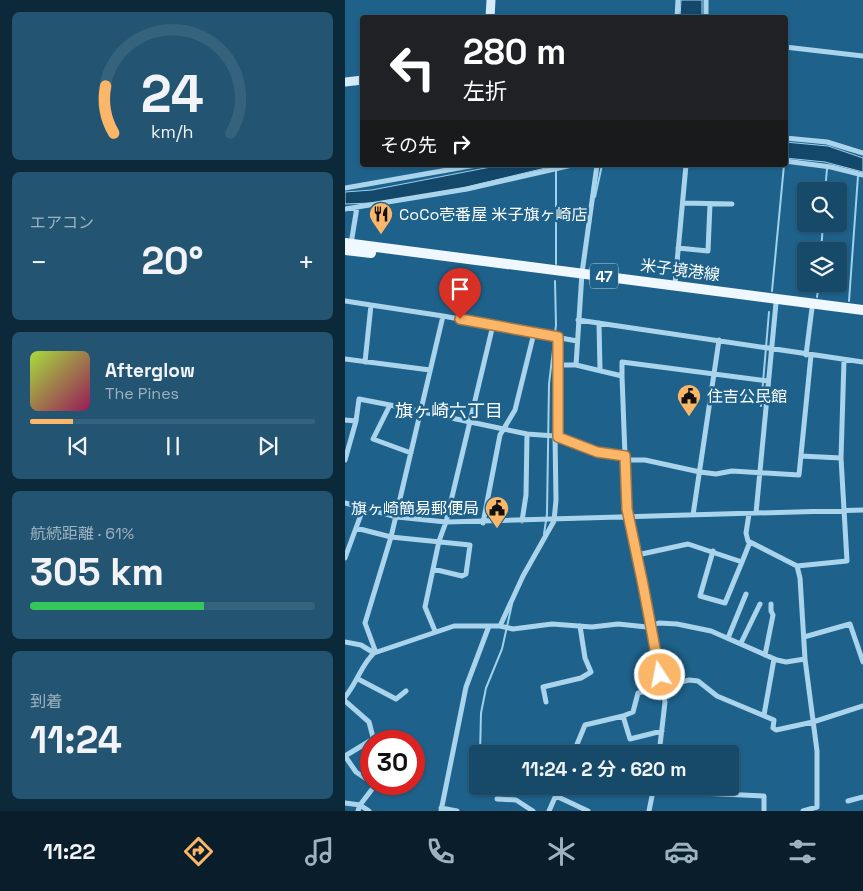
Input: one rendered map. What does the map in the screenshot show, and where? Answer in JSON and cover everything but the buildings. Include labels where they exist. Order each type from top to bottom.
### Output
[{"type":"main road","name":"米子境港線","points":[[347,246],[863,315]]},
{"type":"main road","name":"米子境港線","points":[[582,276],[675,284],[863,310]]},
{"type":"street","points":[[490,15],[491,0]]},
{"type":"street","points":[[677,15],[678,0]]},
{"type":"street","points":[[706,0],[706,15]]},
{"type":"street","points":[[788,47],[863,56]]},
{"type":"street","points":[[345,82],[360,80]]},
{"type":"street","points":[[788,138],[827,142],[863,154]]},
{"type":"street","points":[[788,162],[831,167],[860,175]]},
{"type":"street","points":[[345,188],[465,167]]},
{"type":"street","points":[[345,209],[467,188],[563,167]]},
{"type":"street","points":[[577,364],[582,276],[597,167]]},
{"type":"street","points":[[675,284],[686,167]]},
{"type":"street","points":[[683,203],[732,204]]},
{"type":"street","points":[[678,248],[708,250],[710,204]]},
{"type":"street","points":[[347,246],[357,207]]},
{"type":"street","points":[[345,301],[443,316],[577,341]]},
{"type":"street","points":[[756,513],[776,303]]},
{"type":"street","points":[[365,362],[371,305]]},
{"type":"street","points":[[345,460],[356,421],[359,399],[527,434],[557,436],[597,452],[700,472],[715,474],[732,470],[799,475],[813,308]]},
{"type":"street","points":[[374,653],[375,650],[365,623],[397,517],[443,316]]},
{"type":"street","points":[[578,320],[863,362]]},
{"type":"street","points":[[599,323],[600,370]]},
{"type":"street","points":[[435,631],[425,606],[439,541],[446,522],[493,325]]},
{"type":"street","points":[[483,523],[499,435],[515,410],[534,333]]},
{"type":"street","points":[[500,626],[523,576],[554,521],[556,500],[558,337]]},
{"type":"street","points":[[693,515],[719,340]]},
{"type":"street","points":[[345,359],[430,370]]},
{"type":"street","points":[[749,514],[746,533],[750,542],[797,566],[847,561],[841,458],[844,360]]},
{"type":"street","points":[[660,745],[665,702],[629,518],[622,362],[768,381]]},
{"type":"street","points":[[558,365],[577,364],[622,376]]},
{"type":"street","points":[[390,404],[373,438],[411,453]]},
{"type":"street","points":[[345,420],[356,421]]},
{"type":"street","points":[[522,521],[526,495],[527,434]]},
{"type":"street","points":[[801,456],[841,458]]},
{"type":"street","points":[[345,503],[397,517],[446,522],[483,523],[863,510]]},
{"type":"street","points":[[345,558],[363,508]]},
{"type":"street","points":[[356,528],[391,537],[470,545],[466,574],[462,576],[433,569]]},
{"type":"street","points":[[713,552],[700,596],[725,603],[750,542]]},
{"type":"street","points":[[637,555],[689,544],[742,562]]},
{"type":"street","points":[[797,566],[800,578],[805,659],[817,751],[817,807],[814,810],[803,811]]},
{"type":"street","points":[[728,638],[746,594]]},
{"type":"street","points":[[741,643],[760,604]]},
{"type":"street","points":[[765,655],[773,615],[771,604]]},
{"type":"street","points":[[345,697],[358,679],[366,660],[374,653],[453,626],[500,626],[513,629],[552,624],[580,626],[619,624],[647,627],[651,625],[677,624],[698,628],[728,638],[785,662],[805,659]]},
{"type":"street","points":[[804,637],[850,624],[863,662]]},
{"type":"street","points":[[457,811],[441,809],[466,687],[489,626]]},
{"type":"street","points":[[546,702],[543,687],[581,678],[591,672],[585,658],[580,626]]},
{"type":"street","points":[[345,642],[361,645],[374,653]]},
{"type":"street","points":[[764,716],[774,658]]},
{"type":"street","points":[[358,679],[396,699],[406,691]]},
{"type":"street","points":[[577,745],[585,725],[633,712],[638,693],[689,680],[698,681],[717,696],[773,720],[773,728],[776,730],[813,722],[863,706]]},
{"type":"street","points":[[345,701],[369,722],[371,730]]},
{"type":"street","points":[[623,716],[630,739],[662,731]]},
{"type":"street","points":[[360,748],[345,756],[360,775]]},
{"type":"street","points":[[359,808],[368,795]]},
{"type":"street","points":[[649,811],[652,795]]},
{"type":"street","points":[[739,795],[764,796],[763,811]]},
{"type":"street","points":[[549,811],[556,796],[588,811]]},
{"type":"street","points":[[848,801],[863,796]]},
{"type":"street","points":[[497,799],[516,800],[533,811]]},
{"type":"street","points":[[345,803],[369,811]]},
{"type":"water","points":[[681,0],[702,0],[702,15],[680,15]]},
{"type":"water","points":[[788,142],[828,146],[863,158],[863,172],[825,162],[788,158]]},
{"type":"water","points":[[491,167],[550,167],[454,190],[372,203],[345,204],[345,192],[372,190]]},
{"type":"waterway","points":[[595,197],[602,167]]},
{"type":"waterway","points":[[772,291],[784,167]]},
{"type":"waterway","points":[[826,182],[827,169]]},
{"type":"waterway","points":[[556,171],[556,264]]},
{"type":"waterway","points":[[849,301],[858,176]]},
{"type":"waterway","points":[[822,232],[822,242]]},
{"type":"waterway","points":[[544,534],[547,514],[549,384],[556,325],[555,281]]},
{"type":"waterway","points":[[817,297],[818,292]]},
{"type":"waterway","points":[[761,406],[769,312]]},
{"type":"waterway","points":[[480,745],[481,713],[486,688],[502,649],[512,604]]},
{"type":"place","name":"CoCo壱番屋 米子旗ヶ崎店","points":[[381,235]]},
{"type":"place","name":"住吉公民館","points":[[689,417]]},
{"type":"place","name":"旗ヶ崎簡易郵便局","points":[[497,529]]},
{"type":"district","name":"旗ヶ崎六丁目","points":[[449,410]]},
{"type":"route","points":[[460,319],[558,337],[558,437],[597,452],[625,456],[627,509],[660,675]]}]
